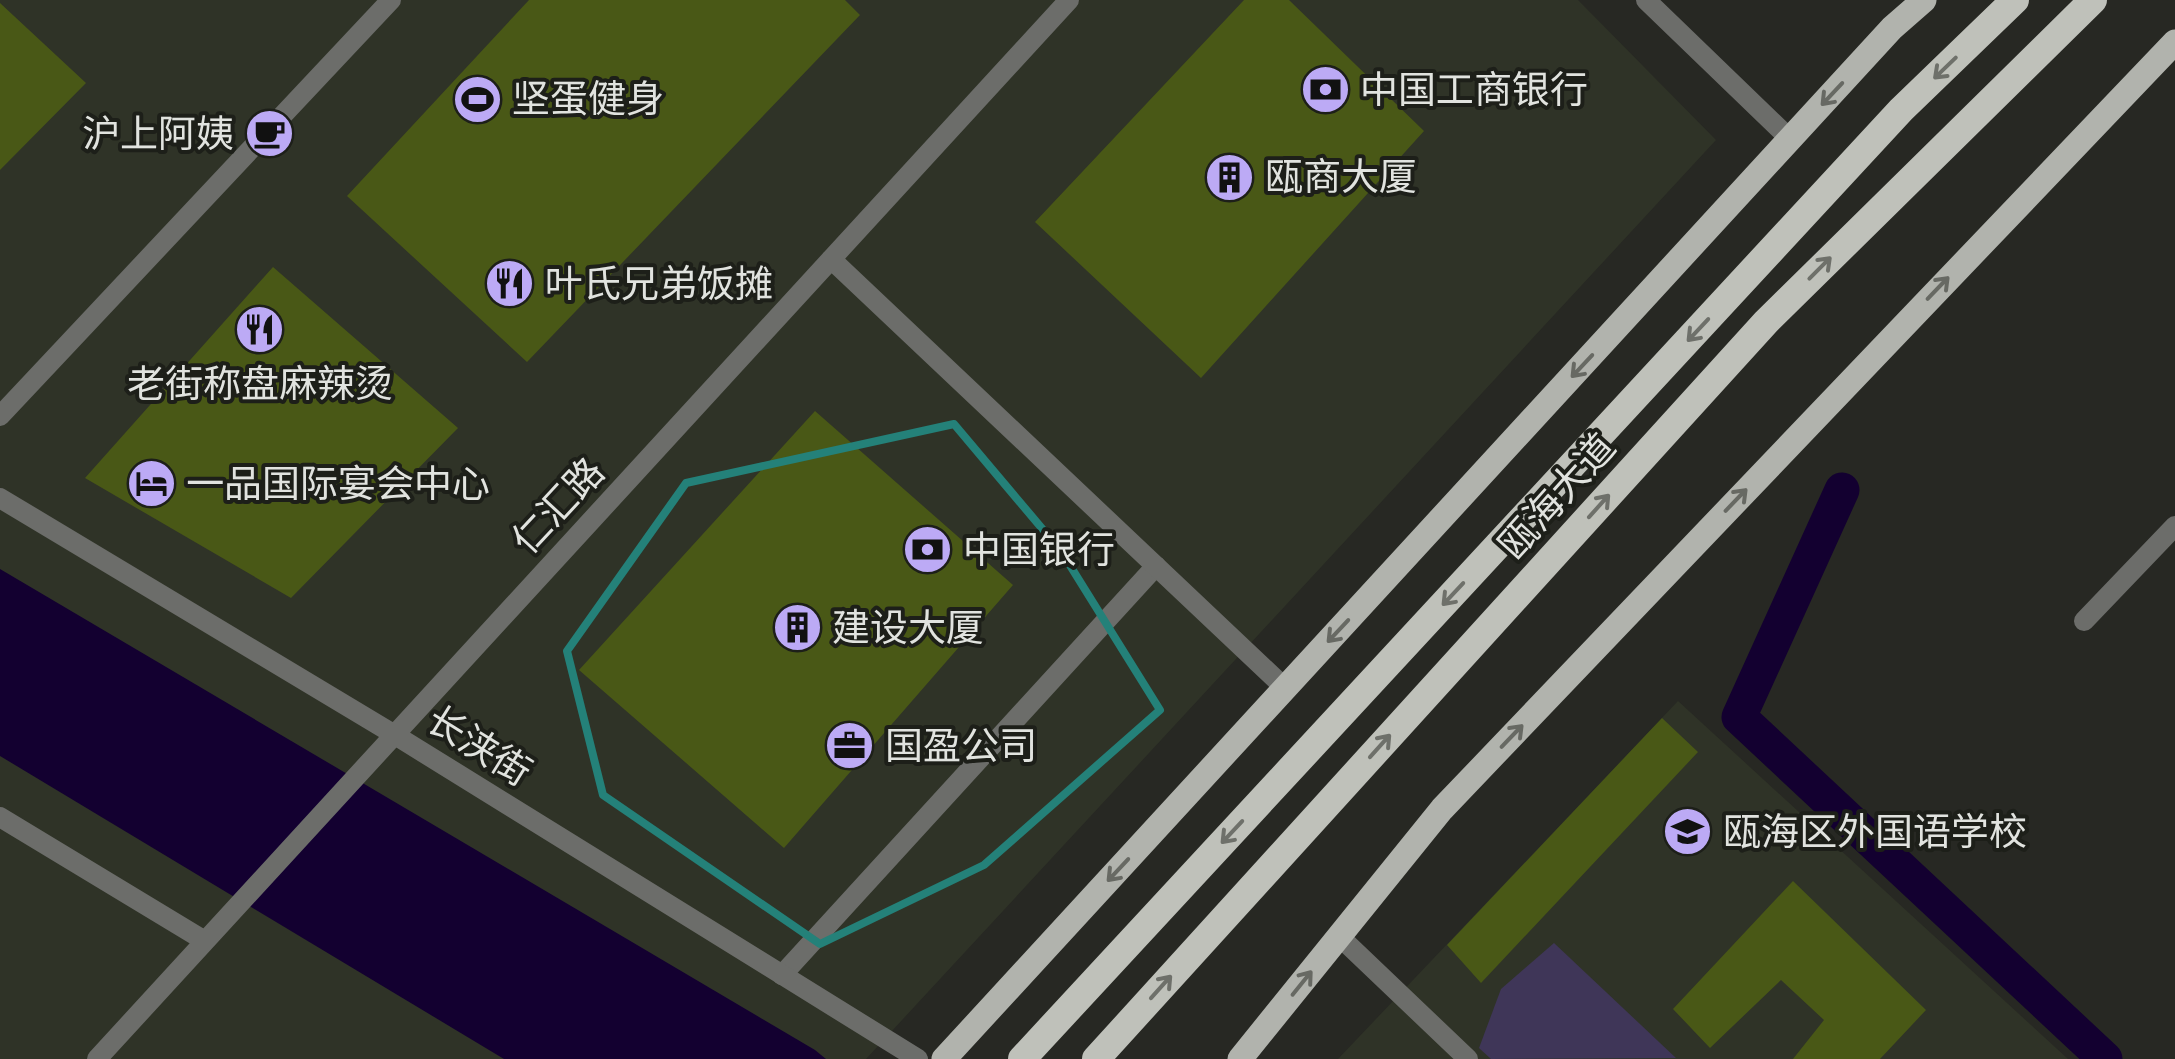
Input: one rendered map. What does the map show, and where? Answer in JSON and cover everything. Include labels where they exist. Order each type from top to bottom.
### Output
[{"type":"highway","name":"瓯海大道","points":[[1022,1059],[1888,124],[2015,0]]},
{"type":"highway","name":"瓯海大道","points":[[1096,1059],[1766,322],[2093,0]]},
{"type":"highway","points":[[2068,24],[2106,0]]},
{"type":"main road","points":[[944,1059],[1790,139],[1924,0]]},
{"type":"main road","points":[[1240,1059],[1442,809],[2175,42]]},
{"type":"street","points":[[0,416],[391,0]]},
{"type":"street","name":"仁汇路","points":[[97,1059],[1069,0]]},
{"type":"street","points":[[1646,0],[1790,139]]},
{"type":"street","points":[[832,260],[1285,688]]},
{"type":"street","name":"长浃街","points":[[0,498],[396,735],[918,1059]]},
{"type":"street","points":[[2084,621],[2175,526]]},
{"type":"street","points":[[782,974],[1156,566]]},
{"type":"street","points":[[0,817],[206,941]]},
{"type":"street","points":[[1339,936],[1468,1059]]},
{"type":"highlighted area","points":[[954,424],[1061,551],[1160,710],[984,865],[820,944],[603,795],[567,651],[686,483]]},
{"type":"shaded area","points":[[0,0],[1578,0],[1716,140],[866,1059],[0,1059]]},
{"type":"shaded area","points":[[0,569],[826,1059],[504,1059],[0,756]]},
{"type":"shaded area","name":"瓯海区外国语学校","points":[[1678,701],[2068,1059],[1338,1059]]},
{"type":"shaded area","points":[[1554,943],[1676,1058],[1491,1059],[1479,1048],[1501,989]]},
{"type":"building","points":[[529,0],[845,0],[860,15],[527,362],[347,196]]},
{"type":"building","name":"瓯商大厦","points":[[1244,0],[1289,0],[1424,131],[1201,378],[1035,222]]},
{"type":"building","points":[[0,3],[86,83],[0,170]]},
{"type":"building","points":[[273,267],[458,428],[291,598],[85,478]]},
{"type":"building","name":"建设大厦","points":[[815,411],[1013,585],[784,848],[579,670]]},
{"type":"building","points":[[1662,718],[1698,752],[1481,983],[1447,945]]},
{"type":"building","points":[[1793,881],[1926,1010],[1880,1059],[1793,1059],[1824,1020],[1781,980],[1710,1048],[1673,1009]]},
{"type":"waterway","points":[[1842,490],[1739,717],[2105,1059]]},
{"type":"place","name":"中国工商银行","points":[[1325,90]]},
{"type":"place","name":"坚蛋健身","points":[[477,99]]},
{"type":"place","name":"沪上阿姨","points":[[269,134]]},
{"type":"place","name":"瓯商大厦","points":[[1230,177]]},
{"type":"place","name":"叶氏兄弟饭摊","points":[[510,284]]},
{"type":"place","name":"老街称盘麻辣烫","points":[[260,330]]},
{"type":"place","name":"一品国际宴会中心","points":[[151,484]]},
{"type":"place","name":"中国银行","points":[[928,550]]},
{"type":"place","name":"建设大厦","points":[[797,628]]},
{"type":"place","name":"国盈公司","points":[[850,746]]},
{"type":"place","name":"瓯海区外国语学校","points":[[1688,832]]}]
